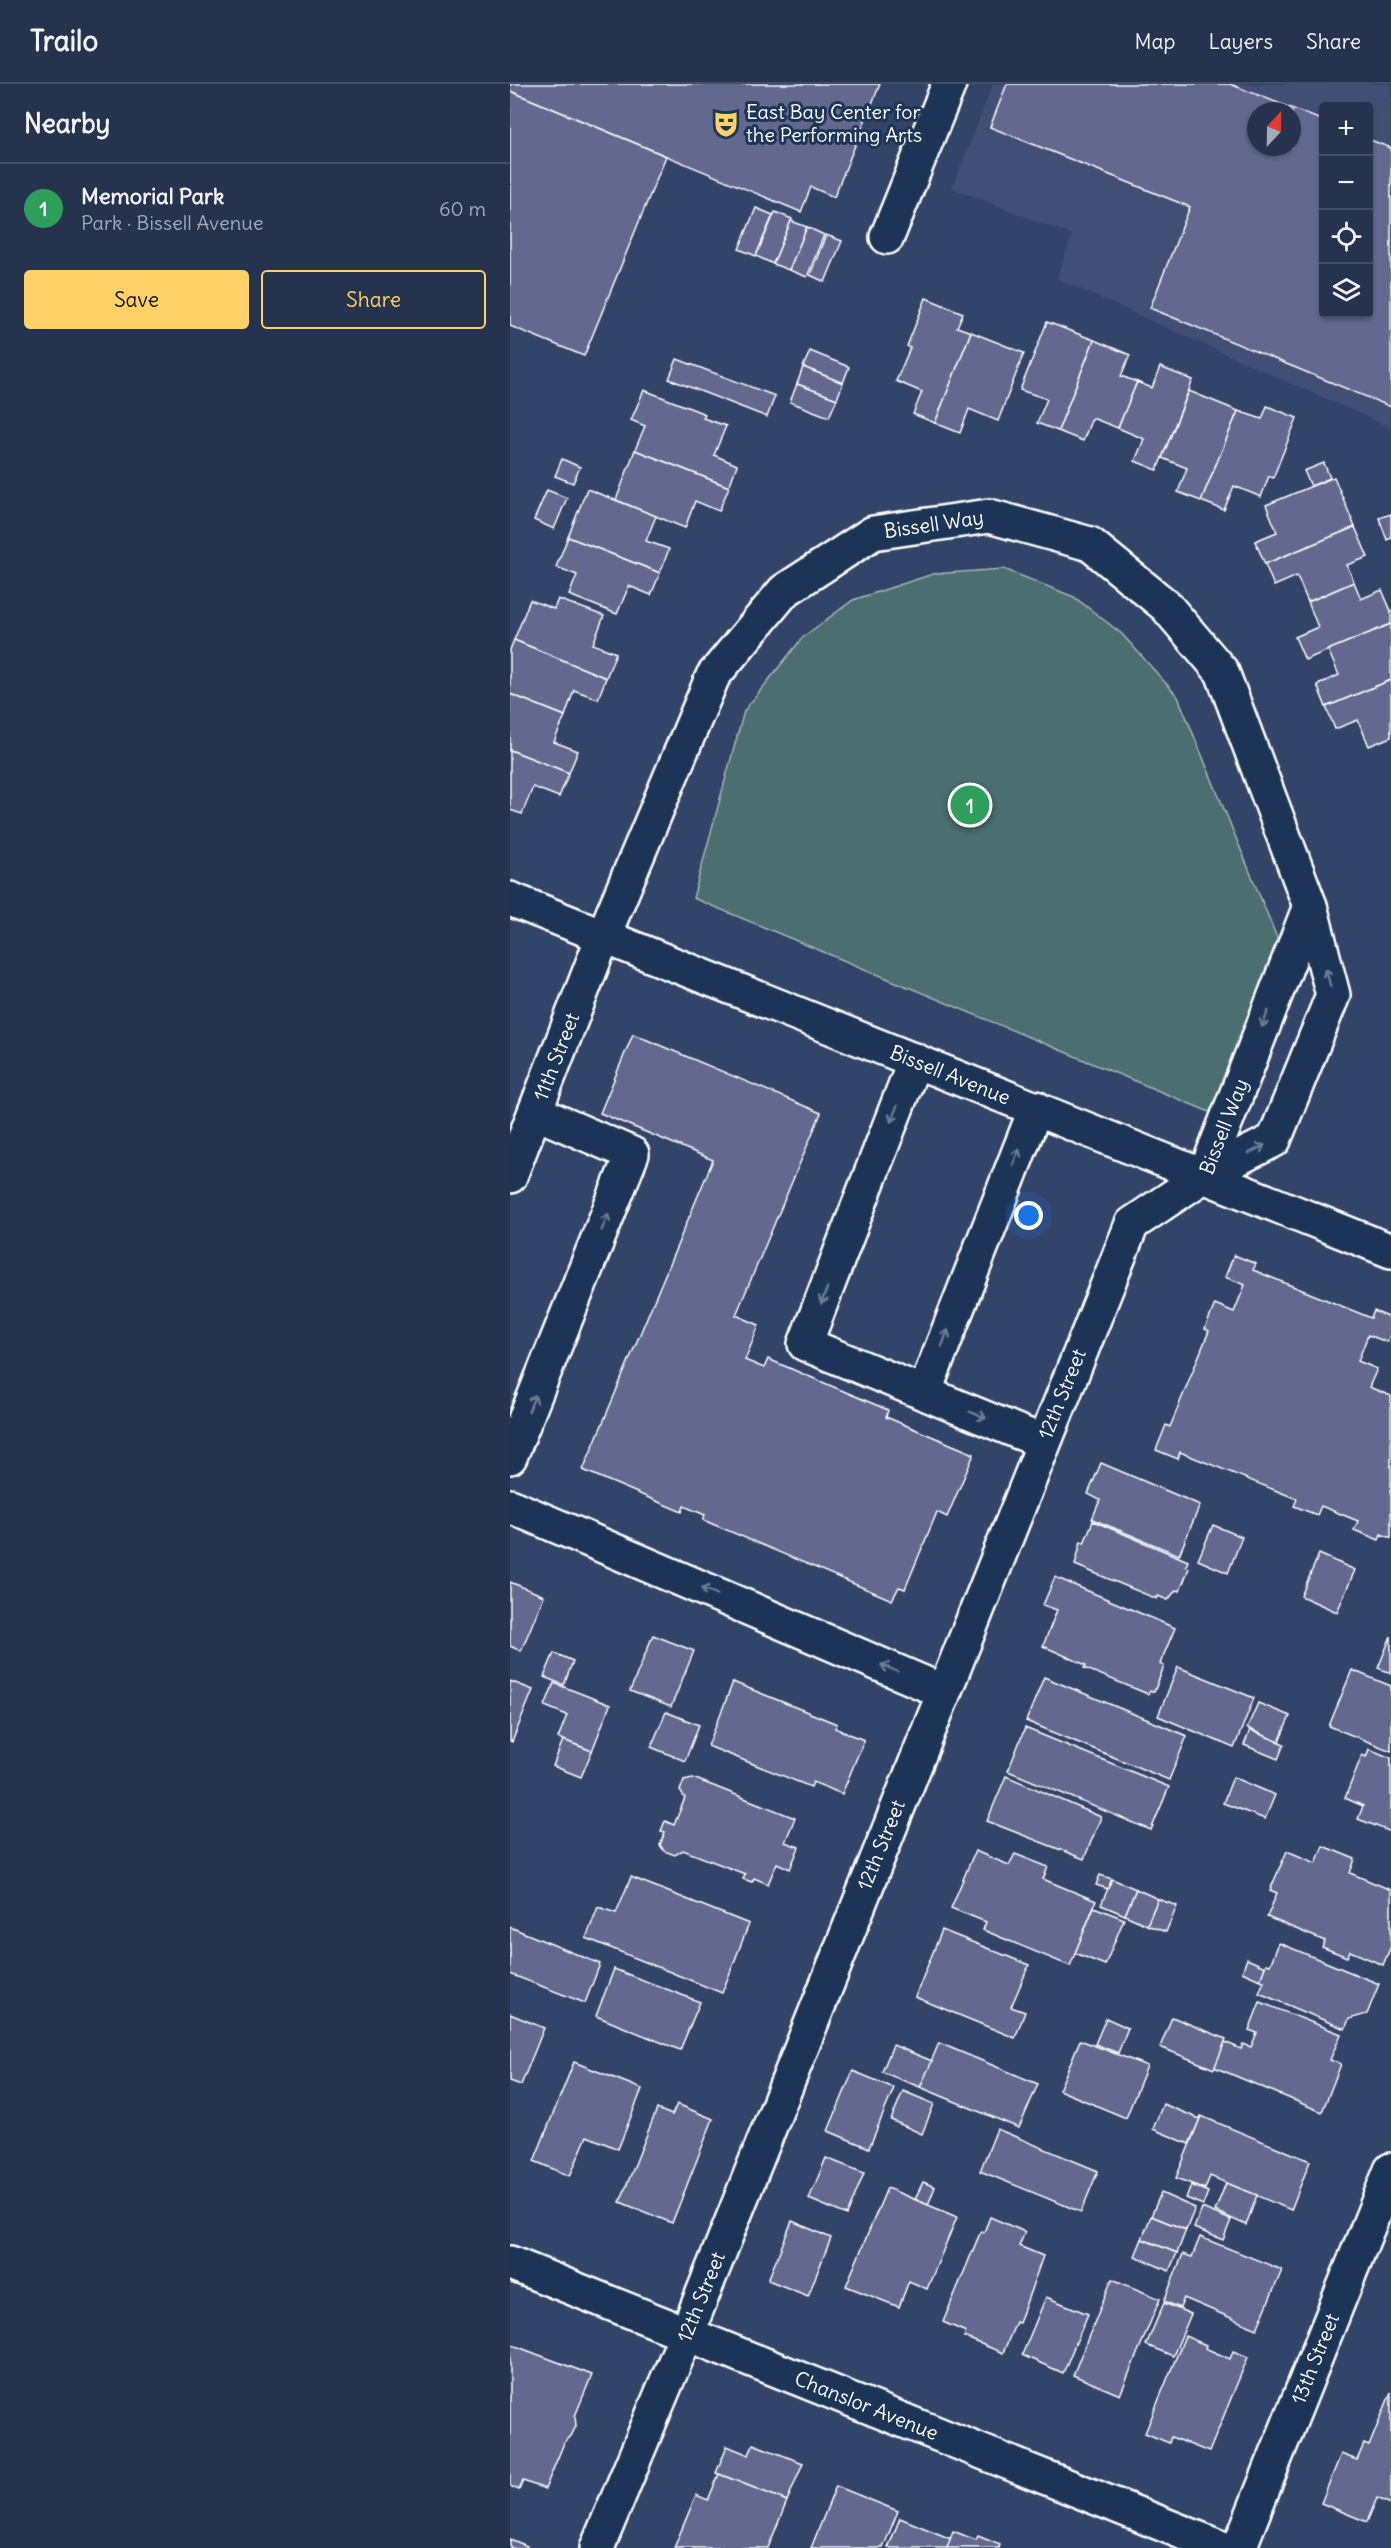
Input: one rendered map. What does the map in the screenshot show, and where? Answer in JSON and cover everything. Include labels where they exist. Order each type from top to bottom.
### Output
[{"type":"street","points":[[887,237],[949,84]]},
{"type":"street","name":"Bissell Way","points":[[603,937],[713,676],[784,591],[873,533],[989,516],[1090,544],[1166,606],[1221,672],[1310,906],[1333,995],[1274,1140],[1205,1175]]},
{"type":"street","name":"Bissell Avenue","points":[[510,899],[1391,1251]]},
{"type":"street","name":"Bissell Way","points":[[1205,1175],[1310,906]]},
{"type":"street","name":"11th Street","points":[[510,1176],[603,937]]},
{"type":"street","points":[[915,1060],[805,1344],[1042,1442]]},
{"type":"street","points":[[924,1393],[1036,1108]]},
{"type":"street","points":[[510,1457],[632,1154],[535,1112]]},
{"type":"street","name":"12th Street","points":[[597,2548],[687,2332],[1042,1442],[1132,1224],[1205,1175]]},
{"type":"street","points":[[510,1506],[942,1691]]},
{"type":"street","name":"13th Street","points":[[1239,2548],[1391,2170]]},
{"type":"street","name":"Chanslor Avenue","points":[[510,2263],[1222,2548]]},
{"type":"shaded area","points":[[993,84],[1391,84],[1391,428],[1057,279],[1072,235],[952,188]]},
{"type":"green space","points":[[1004,569],[1074,597],[1122,634],[1178,697],[1280,945],[1212,1113],[693,898],[744,711],[803,637],[853,600],[933,574]]},
{"type":"building","name":"East Bay Center for the Performing Arts","points":[[510,84],[880,84],[834,197],[811,187],[801,212],[510,91]]},
{"type":"building","points":[[1007,84],[1230,84],[1276,102],[1247,102],[1247,156],[1301,156],[1301,112],[1319,119],[1319,318],[1373,318],[1373,141],[1391,148],[1391,407],[1150,308],[1190,207],[990,127]]},
{"type":"building","points":[[510,91],[666,156],[584,356],[510,326]]},
{"type":"building","points":[[756,208],[773,215],[756,256],[739,249]]},
{"type":"building","points":[[775,212],[792,219],[773,264],[756,256]]},
{"type":"building","points":[[791,221],[807,227],[789,270],[773,264]]},
{"type":"building","points":[[807,227],[824,235],[807,277],[789,270]]},
{"type":"building","points":[[826,235],[842,241],[825,282],[810,275]]},
{"type":"building","points":[[926,298],[963,313],[957,327],[971,332],[935,423],[913,414],[922,392],[896,381],[910,348],[907,346]]},
{"type":"building","points":[[1047,322],[1094,340],[1058,431],[1037,423],[1047,399],[1020,390]]},
{"type":"building","points":[[971,332],[1024,353],[998,421],[969,409],[960,433],[935,423]]},
{"type":"building","points":[[1094,340],[1130,355],[1121,376],[1137,382],[1118,428],[1092,418],[1083,441],[1058,431]]},
{"type":"building","points":[[810,351],[849,367],[843,383],[803,367]]},
{"type":"building","points":[[677,359],[775,396],[767,417],[669,379]]},
{"type":"building","points":[[803,367],[843,383],[837,399],[797,384]]},
{"type":"building","points":[[1160,367],[1193,380],[1157,470],[1135,461],[1144,439],[1118,428],[1137,382],[1152,388]]},
{"type":"building","points":[[797,384],[837,399],[829,417],[790,402]]},
{"type":"building","points":[[644,390],[705,414],[703,418],[726,426],[714,455],[737,465],[729,487],[635,450],[645,426],[631,420]]},
{"type":"building","points":[[1189,391],[1238,411],[1201,501],[1178,492],[1187,468],[1162,458]]},
{"type":"building","points":[[1267,406],[1297,418],[1273,478],[1269,476],[1261,497],[1234,486],[1224,510],[1201,501],[1238,411],[1262,419]]},
{"type":"building","points":[[635,450],[729,487],[719,511],[695,501],[685,528],[616,500]]},
{"type":"building","points":[[562,459],[580,467],[573,483],[555,476]]},
{"type":"building","points":[[1324,463],[1330,478],[1311,486],[1304,471]]},
{"type":"building","points":[[1334,477],[1355,527],[1265,564],[1255,541],[1277,532],[1266,505]]},
{"type":"building","points":[[587,489],[656,516],[646,541],[669,549],[660,573],[568,537]]},
{"type":"building","points":[[547,490],[567,498],[554,529],[534,520]]},
{"type":"building","points":[[1391,514],[1391,538],[1387,540],[1379,518]]},
{"type":"building","points":[[1355,527],[1368,557],[1347,565],[1354,582],[1308,602],[1297,576],[1274,586],[1265,564]]},
{"type":"building","points":[[568,537],[660,573],[651,595],[629,586],[617,614],[569,595],[577,575],[556,567]]},
{"type":"building","points":[[1354,582],[1361,599],[1382,590],[1391,611],[1391,624],[1305,660],[1295,637],[1318,627],[1308,602]]},
{"type":"building","points":[[558,599],[604,616],[593,644],[616,653],[606,678],[514,640],[530,600],[554,609]]},
{"type":"building","points":[[1391,624],[1391,680],[1326,707],[1317,685],[1339,675],[1328,650]]},
{"type":"building","points":[[514,640],[606,678],[598,699],[574,690],[565,716],[510,694],[510,650]]},
{"type":"building","points":[[1391,680],[1391,737],[1369,746],[1358,720],[1335,729],[1326,707]]},
{"type":"building","points":[[510,694],[565,716],[554,742],[578,751],[569,773],[510,750]]},
{"type":"building","points":[[510,750],[569,773],[559,797],[533,787],[522,814],[510,810]]},
{"type":"building","points":[[633,1034],[821,1113],[736,1315],[759,1325],[745,1360],[764,1368],[768,1359],[888,1410],[886,1417],[974,1454],[947,1517],[937,1512],[905,1589],[899,1587],[892,1600],[703,1520],[705,1515],[684,1506],[682,1512],[583,1470],[713,1160],[600,1113]]},
{"type":"building","points":[[1234,1255],[1256,1264],[1253,1270],[1371,1318],[1374,1311],[1391,1318],[1391,1333],[1387,1342],[1368,1335],[1358,1361],[1377,1369],[1369,1387],[1391,1396],[1391,1538],[1381,1534],[1379,1540],[1354,1530],[1358,1521],[1321,1506],[1317,1515],[1294,1506],[1297,1499],[1180,1452],[1178,1459],[1156,1450],[1166,1425],[1170,1427],[1209,1331],[1205,1329],[1215,1304],[1234,1312],[1245,1285],[1225,1277]]},
{"type":"building","points":[[1101,1463],[1200,1505],[1179,1555],[1092,1519],[1100,1500],[1088,1494]]},
{"type":"building","points":[[1093,1521],[1188,1561],[1186,1566],[1189,1568],[1180,1591],[1176,1590],[1168,1600],[1158,1596],[1157,1599],[1075,1565],[1081,1541],[1084,1543]]},
{"type":"building","points":[[1213,1525],[1242,1537],[1228,1573],[1198,1560]]},
{"type":"building","points":[[1319,1554],[1355,1570],[1337,1612],[1301,1596]]},
{"type":"building","points":[[1055,1577],[1175,1628],[1160,1664],[1164,1666],[1154,1692],[1150,1691],[1148,1694],[1084,1668],[1086,1665],[1043,1646],[1057,1610],[1043,1605]]},
{"type":"building","points":[[510,1582],[544,1596],[521,1651],[510,1646]]},
{"type":"building","points":[[653,1635],[694,1651],[671,1707],[630,1691]]},
{"type":"building","points":[[1391,1636],[1391,1673],[1378,1668]]},
{"type":"building","points":[[554,1653],[573,1661],[564,1685],[544,1677]]},
{"type":"building","points":[[1178,1667],[1254,1698],[1234,1748],[1158,1716]]},
{"type":"building","points":[[1352,1670],[1391,1686],[1391,1751],[1329,1726]]},
{"type":"building","points":[[1044,1677],[1187,1736],[1169,1780],[1026,1721]]},
{"type":"building","points":[[510,1681],[533,1690],[512,1742],[510,1741]]},
{"type":"building","points":[[733,1682],[837,1724],[835,1728],[864,1740],[842,1794],[813,1782],[811,1787],[708,1746]]},
{"type":"building","points":[[554,1683],[610,1705],[592,1751],[558,1738],[567,1715],[545,1706]]},
{"type":"building","points":[[1258,1703],[1290,1716],[1279,1742],[1247,1728]]},
{"type":"building","points":[[666,1712],[699,1725],[685,1761],[651,1747]]},
{"type":"building","points":[[1025,1728],[1169,1787],[1151,1830],[1008,1771]]},
{"type":"building","points":[[1250,1730],[1284,1744],[1278,1759],[1244,1745]]},
{"type":"building","points":[[563,1740],[592,1751],[581,1777],[553,1766]]},
{"type":"building","points":[[1369,1749],[1391,1758],[1391,1832],[1358,1819],[1363,1806],[1345,1798],[1362,1755],[1366,1757]]},
{"type":"building","points":[[1006,1776],[1101,1817],[1084,1859],[987,1821]]},
{"type":"building","points":[[1233,1777],[1275,1795],[1265,1819],[1223,1803]]},
{"type":"building","points":[[693,1778],[795,1818],[785,1842],[799,1847],[790,1869],[777,1863],[768,1884],[754,1878],[752,1882],[743,1879],[745,1874],[683,1850],[675,1855],[664,1851],[660,1845],[665,1832],[661,1831],[665,1821],[674,1825],[685,1798],[680,1791],[684,1780]]},
{"type":"building","points":[[1323,1846],[1355,1859],[1350,1873],[1391,1890],[1391,1946],[1383,1965],[1350,1951],[1347,1957],[1322,1947],[1325,1941],[1267,1917],[1277,1893],[1270,1890],[1287,1851],[1316,1863]]},
{"type":"building","points":[[975,1851],[1009,1865],[1015,1854],[1048,1867],[1043,1879],[1096,1901],[1070,1966],[983,1930],[986,1922],[951,1908]]},
{"type":"building","points":[[1100,1875],[1112,1879],[1108,1889],[1096,1885]]},
{"type":"building","points":[[631,1877],[749,1924],[722,1993],[586,1938],[598,1907],[616,1913]]},
{"type":"building","points":[[1112,1879],[1136,1889],[1125,1915],[1101,1905]]},
{"type":"building","points":[[1136,1889],[1158,1899],[1147,1925],[1125,1915]]},
{"type":"building","points":[[1158,1899],[1177,1906],[1166,1932],[1147,1925]]},
{"type":"building","points":[[1094,1907],[1124,1919],[1105,1965],[1075,1953]]},
{"type":"building","points":[[510,1927],[600,1964],[585,2003],[510,1974]]},
{"type":"building","points":[[942,1930],[1029,1965],[1011,2007],[1025,2012],[1015,2038],[915,1997]]},
{"type":"building","points":[[1279,1943],[1379,1984],[1367,2014],[1349,2019],[1345,2029],[1259,1993],[1264,1981],[1260,1980],[1266,1964],[1270,1965]]},
{"type":"building","points":[[1247,1959],[1265,1967],[1260,1980],[1242,1972]]},
{"type":"building","points":[[614,1969],[700,2002],[680,2050],[596,2016]]},
{"type":"building","points":[[1260,2002],[1341,2034],[1330,2060],[1341,2064],[1322,2112],[1214,2067],[1225,2042],[1241,2049],[1243,2044],[1251,2047],[1257,2033],[1249,2030]]},
{"type":"building","points":[[510,2014],[544,2028],[521,2085],[510,2081]]},
{"type":"building","points":[[1172,2017],[1226,2039],[1214,2069],[1160,2047]]},
{"type":"building","points":[[1106,2018],[1128,2028],[1118,2053],[1095,2044]]},
{"type":"building","points":[[1080,2040],[1147,2066],[1126,2118],[1059,2090]]},
{"type":"building","points":[[939,2043],[1038,2084],[1019,2128],[920,2087]]},
{"type":"building","points":[[893,2045],[932,2061],[920,2087],[882,2072]]},
{"type":"building","points":[[574,2062],[642,2089],[618,2149],[587,2136],[570,2176],[534,2161]]},
{"type":"building","points":[[853,2071],[894,2088],[869,2148],[828,2131]]},
{"type":"building","points":[[903,2091],[934,2104],[922,2134],[891,2120]]},
{"type":"building","points":[[677,2104],[713,2119],[672,2223],[620,2202],[657,2109],[672,2115]]},
{"type":"building","points":[[1163,2104],[1200,2119],[1189,2144],[1153,2129]]},
{"type":"building","points":[[1201,2116],[1310,2161],[1291,2210],[1210,2176],[1205,2189],[1176,2178]]},
{"type":"building","points":[[997,2129],[1098,2171],[1081,2212],[980,2171]]},
{"type":"building","points":[[826,2158],[864,2173],[847,2215],[809,2199]]},
{"type":"building","points":[[923,2182],[935,2187],[928,2205],[915,2199]]},
{"type":"building","points":[[1226,2183],[1257,2195],[1246,2225],[1215,2211]]},
{"type":"building","points":[[1191,2185],[1208,2192],[1203,2205],[1186,2198]]},
{"type":"building","points":[[887,2188],[957,2217],[927,2289],[909,2281],[899,2307],[846,2286]]},
{"type":"building","points":[[1161,2193],[1195,2208],[1186,2230],[1151,2216]]},
{"type":"building","points":[[1202,2208],[1231,2220],[1223,2240],[1194,2228]]},
{"type":"building","points":[[1151,2216],[1186,2230],[1177,2253],[1142,2239]]},
{"type":"building","points":[[990,2217],[1025,2232],[1019,2246],[1043,2256],[1019,2323],[1016,2322],[1003,2353],[964,2337],[966,2332],[943,2322],[981,2231],[984,2232]]},
{"type":"building","points":[[792,2221],[831,2238],[808,2296],[768,2280]]},
{"type":"building","points":[[1200,2237],[1282,2270],[1257,2329],[1184,2298],[1180,2308],[1164,2301],[1183,2254],[1192,2257]]},
{"type":"building","points":[[1142,2239],[1177,2253],[1169,2271],[1135,2256]]},
{"type":"building","points":[[1112,2279],[1160,2299],[1120,2395],[1073,2375]]},
{"type":"building","points":[[1046,2297],[1088,2314],[1063,2373],[1022,2355]]},
{"type":"building","points":[[1164,2303],[1191,2314],[1173,2356],[1146,2345]]},
{"type":"building","points":[[1185,2336],[1230,2359],[1233,2351],[1248,2357],[1209,2452],[1171,2437],[1169,2443],[1145,2433]]},
{"type":"building","points":[[510,2344],[592,2375],[575,2416],[576,2426],[564,2443],[545,2489],[523,2481],[519,2490],[510,2486]]},
{"type":"building","points":[[1391,2392],[1391,2504],[1377,2498],[1367,2522],[1321,2503],[1341,2454],[1357,2460],[1364,2444],[1369,2446]]},
{"type":"building","points":[[753,2444],[803,2463],[787,2501],[716,2473],[727,2446],[749,2455]]},
{"type":"building","points":[[719,2474],[787,2501],[768,2548],[674,2548],[696,2495],[708,2500]]},
{"type":"building","points":[[836,2486],[898,2511],[883,2548],[811,2548]]},
{"type":"building","points":[[900,2518],[951,2539],[947,2548],[888,2548]]},
{"type":"building","points":[[953,2531],[976,2540],[978,2536],[1000,2545],[999,2548],[947,2548]]},
{"type":"building","points":[[510,2539],[527,2546],[526,2548],[510,2548]]},
{"type":"place","name":"East Bay Center for the Performing Arts","points":[[726,124]]},
{"type":"place","name":"Memorial Park","points":[[970,805]]}]
